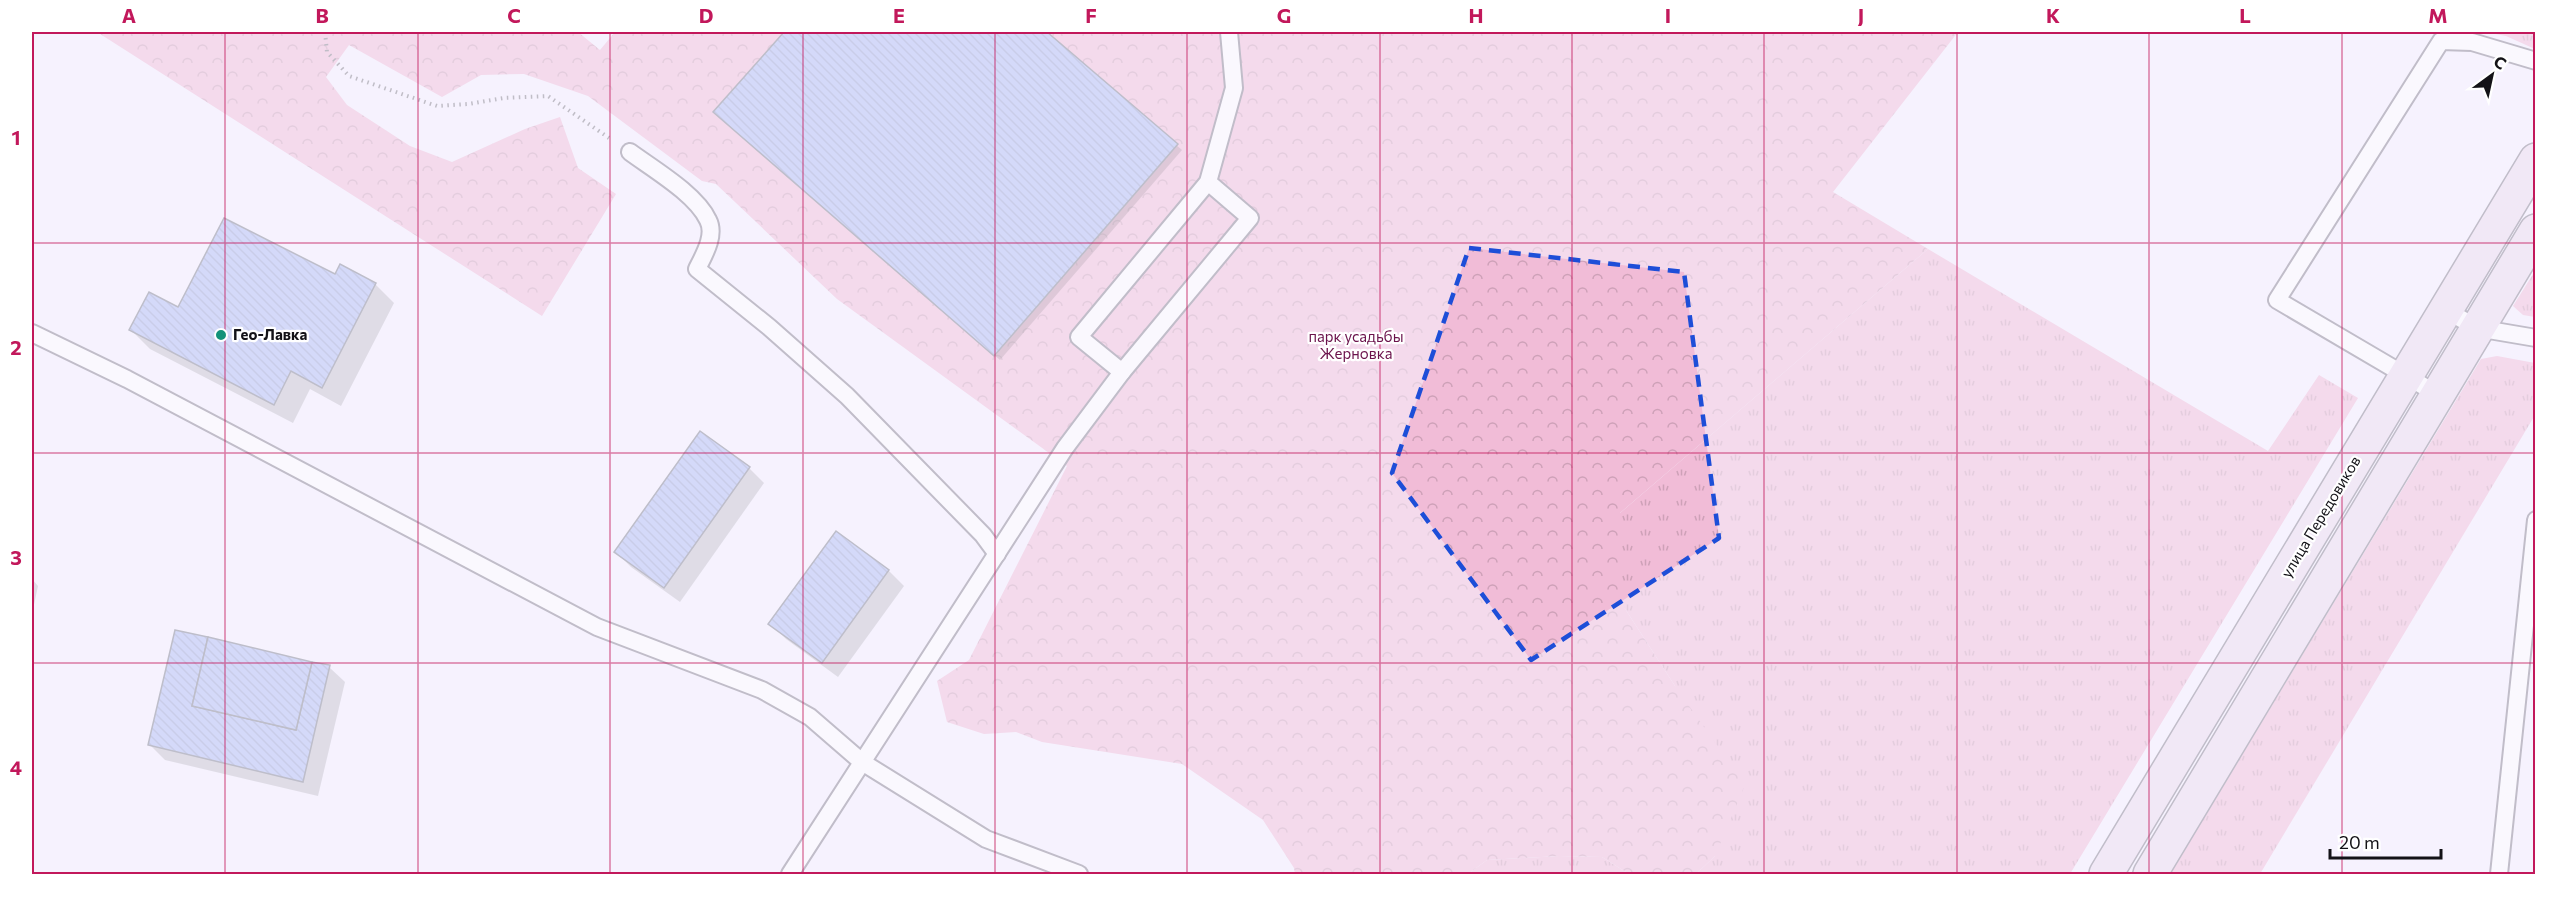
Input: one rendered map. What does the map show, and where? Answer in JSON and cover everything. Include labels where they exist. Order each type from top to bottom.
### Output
[{"type":"main road","name":"улица Передовиков","points":[[2106,874],[2535,160]]},
{"type":"main road","points":[[2150,874],[2535,231]]},
{"type":"lane","points":[[1122,372],[1079,337],[1208,182],[1234,88],[1229,32]]},
{"type":"lane","points":[[2437,394],[2277,300],[2441,40],[2472,42],[2535,61]]},
{"type":"lane","points":[[630,152],[690,198],[709,221],[709,244],[697,269],[769,327],[847,396],[983,535],[997,554]]},
{"type":"lane","points":[[790,874],[1065,448],[1122,372],[1250,218],[1208,182]]},
{"type":"lane","points":[[2446,310],[2477,328],[2535,338]]},
{"type":"lane","points":[[32,333],[127,379],[597,627],[762,690],[810,717],[862,762],[986,839],[1079,874]]},
{"type":"lane","points":[[2499,874],[2535,520]]},
{"type":"path","points":[[325,32],[327,52],[350,76],[437,106],[504,98],[548,96],[630,152]]},
{"type":"highlighted area","points":[[1469,248],[1684,272],[1719,538],[1531,660],[1392,473]]},
{"type":"green space","name":"парк усадьбы Жерновка","points":[[97,32],[578,32],[600,50],[615,32],[1958,32],[1833,192],[1928,249],[1620,513],[1620,601],[1675,686],[1745,785],[1715,856],[1696,874],[1629,874],[1602,857],[1559,856],[1487,860],[1468,874],[1295,874],[1294,868],[1263,820],[1182,764],[1042,742],[1016,732],[984,734],[947,722],[937,681],[969,660],[1067,466],[837,299],[716,184],[702,181],[588,96],[524,74],[481,75],[442,97],[349,45],[326,77],[347,105],[410,146],[452,162],[525,129],[560,117],[578,168],[616,194],[542,316]]},
{"type":"green space","points":[[2485,32],[2535,32],[2535,49],[2506,36]]},
{"type":"green space","points":[[1928,249],[2268,451],[2319,375],[2358,398],[2070,874],[1696,874],[1715,856],[1675,686],[1620,601],[1620,513]]},
{"type":"green space","points":[[2535,271],[2535,317],[2523,315],[2513,306]]},
{"type":"green space","points":[[2497,356],[2535,363],[2535,415],[2260,874],[2170,874],[2481,359]]},
{"type":"green space","points":[[1559,856],[1602,857],[1629,874],[1468,874],[1487,860]]},
{"type":"building","points":[[784,32],[1047,32],[1178,144],[994,356],[713,112]]},
{"type":"building","points":[[224,218],[335,274],[340,264],[376,283],[322,388],[291,371],[274,405],[129,330],[149,292],[178,307]]},
{"type":"building","points":[[700,431],[750,467],[664,588],[614,552]]},
{"type":"building","points":[[836,531],[889,570],[822,663],[768,624]]},
{"type":"building","points":[[175,630],[208,637],[192,706],[296,730],[312,662],[330,665],[303,782],[148,745]]},
{"type":"building","points":[[208,637],[312,662],[296,730],[192,706]]},
{"type":"place","name":"Гео-Лавка","points":[[221,335]]}]
